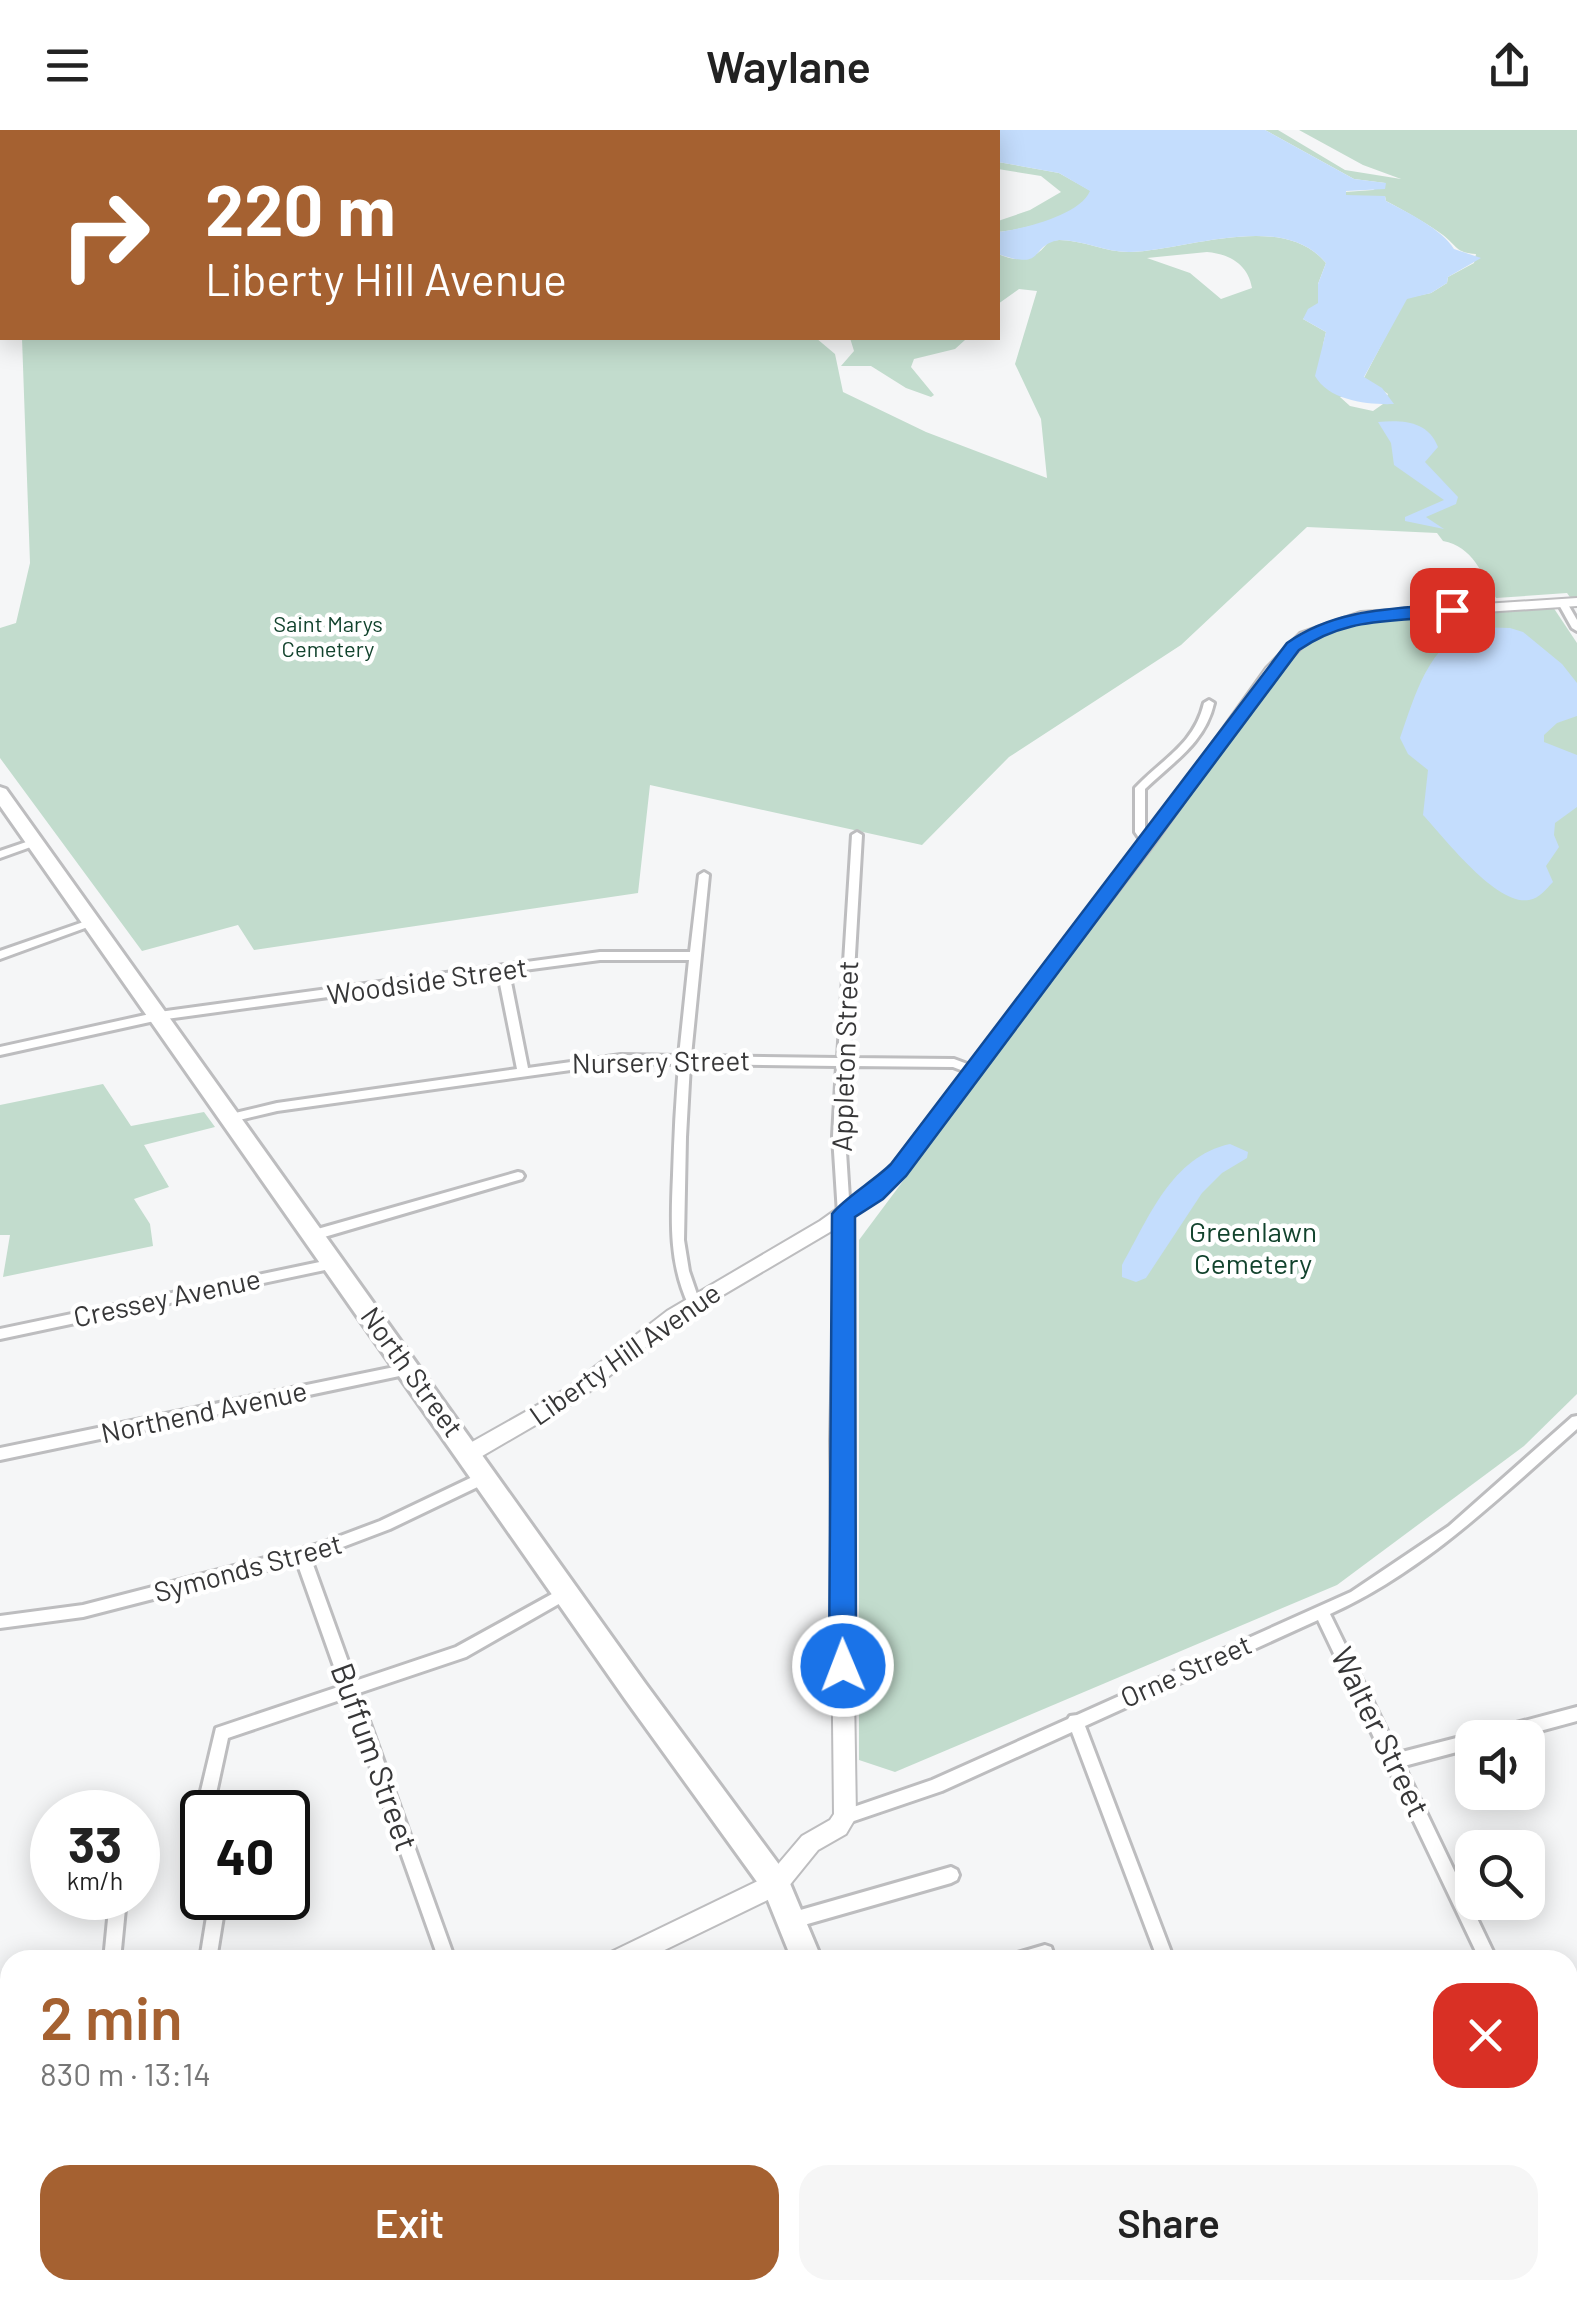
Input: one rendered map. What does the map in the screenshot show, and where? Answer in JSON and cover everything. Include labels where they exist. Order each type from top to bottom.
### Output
[{"type":"highway","name":"North Street","points":[[0,793],[776,1884],[802,1950]]},
{"type":"main road","name":"Liberty Hill Avenue","points":[[470,1453],[573,1394],[694,1303],[875,1193],[898,1170],[974,1072],[1271,672],[1304,636],[1362,616],[1570,602]]},
{"type":"main road","name":"Appleton Street","points":[[844,1214],[840,1441],[845,1817]]},
{"type":"main road","name":"Orne Street","points":[[776,1884],[810,1843],[838,1827],[845,1817]]},
{"type":"main road","points":[[639,1950],[776,1884]]},
{"type":"street","points":[[1570,602],[1577,628]]},
{"type":"street","points":[[1148,842],[1140,832],[1140,788],[1198,735],[1207,722],[1209,704]]},
{"type":"street","name":"Appleton Street","points":[[844,1214],[839,1136],[858,835]]},
{"type":"street","points":[[0,854],[35,842]]},
{"type":"street","points":[[694,1303],[678,1267],[682,1060],[704,876]]},
{"type":"street","points":[[0,955],[92,922]]},
{"type":"street","name":"Woodside Street","points":[[0,1050],[159,1016],[620,954],[694,956]]},
{"type":"street","points":[[504,971],[523,1070]]},
{"type":"street","name":"Nursery Street","points":[[231,1118],[277,1106],[621,1059],[954,1063],[974,1072]]},
{"type":"street","points":[[314,1236],[518,1176]]},
{"type":"street","name":"Cressey Avenue","points":[[0,1334],[334,1264]]},
{"type":"street","name":"Northend Avenue","points":[[0,1454],[409,1369]]},
{"type":"street","name":"Orne Street","points":[[845,1817],[936,1786],[1322,1612],[1398,1570],[1454,1530],[1577,1420]]},
{"type":"street","name":"Symonds Street","points":[[0,1622],[83,1612],[352,1540],[485,1476]]},
{"type":"street","name":"Buffum Street","points":[[302,1555],[443,1950]]},
{"type":"street","points":[[208,1790],[220,1732],[461,1652],[566,1593]]},
{"type":"street","name":"Walter Street","points":[[1322,1612],[1484,1950]]},
{"type":"street","points":[[1545,1722],[1577,1714]]},
{"type":"street","points":[[1074,1721],[1162,1950]]},
{"type":"street","points":[[1394,1761],[1455,1745]]},
{"type":"street","points":[[790,1921],[951,1875]]},
{"type":"street","points":[[113,1950],[116,1920]]},
{"type":"street","points":[[210,1950],[214,1920]]},
{"type":"green space","name":"Saint Marys Cemetery","points":[[1265,130],[1278,130],[1345,170],[1401,179],[1363,165],[1299,130],[1577,130],[1577,607],[1567,593],[1496,598],[1469,555],[1443,541],[1437,533],[1307,527],[1181,645],[1009,757],[922,845],[650,785],[638,893],[254,950],[238,925],[142,951],[0,758],[0,628],[16,623],[30,563],[22,340],[818,340],[835,354],[843,392],[926,432],[1047,478],[1041,419],[1015,364],[1037,291],[1019,289],[1000,303],[1000,255],[1026,258],[1038,253],[1049,241],[1059,240],[1129,252],[1259,236],[1307,247],[1326,263],[1318,284],[1318,304],[1303,319],[1326,332],[1323,345],[1329,390],[1344,397],[1340,397],[1350,406],[1373,411],[1388,394],[1364,378],[1401,307],[1407,298],[1431,293],[1447,283],[1448,277],[1474,263],[1476,254],[1460,250],[1437,231],[1386,201],[1385,196],[1346,196],[1345,192],[1373,190],[1385,183],[1354,179]],"holes":[[[1207,252],[1230,258],[1242,267],[1252,288],[1221,299],[1190,273],[1147,258]]]},
{"type":"green space","points":[[1000,162],[1059,173],[1091,191],[1063,215],[1000,232],[1000,220],[1030,210],[1061,192],[1041,176],[1000,169]]},
{"type":"green space","points":[[851,340],[965,340],[955,349],[914,359],[911,367],[934,395],[931,397],[906,388],[871,366],[841,366],[854,351]]},
{"type":"green space","name":"Greenlawn Cemetery","points":[[1553,607],[1577,643],[1577,1394],[1524,1446],[1337,1585],[895,1772],[859,1760],[859,1240],[1301,647],[1332,628],[1372,618]]},
{"type":"green space","points":[[103,1084],[131,1126],[204,1112],[215,1127],[144,1145],[169,1187],[134,1199],[150,1224],[153,1246],[3,1277],[10,1235],[0,1235],[0,1105]]},
{"type":"water","points":[[1000,130],[1265,130],[1354,179],[1386,183],[1385,189],[1346,191],[1346,195],[1385,196],[1386,201],[1433,228],[1454,249],[1481,258],[1448,277],[1447,283],[1431,293],[1407,299],[1364,377],[1382,388],[1394,404],[1350,400],[1330,391],[1315,376],[1326,332],[1303,319],[1308,309],[1318,303],[1318,284],[1326,263],[1307,247],[1259,236],[1129,252],[1059,240],[1043,247],[1031,259],[1000,255],[1000,232],[1063,214],[1084,200],[1090,191],[1059,173],[1000,162]]},
{"type":"water","points":[[1378,422],[1414,424],[1434,438],[1438,447],[1425,462],[1458,497],[1456,504],[1426,517],[1444,529],[1405,521],[1405,517],[1444,500],[1394,465],[1391,443]]},
{"type":"water","points":[[1475,627],[1523,632],[1562,664],[1577,683],[1577,716],[1557,723],[1544,735],[1544,742],[1577,755],[1577,807],[1555,823],[1559,847],[1546,866],[1553,882],[1529,900],[1516,899],[1486,882],[1423,815],[1428,770],[1408,754],[1400,738],[1418,689],[1435,658],[1446,645]]},
{"type":"water","points":[[1230,1144],[1248,1152],[1247,1158],[1222,1173],[1202,1193],[1146,1278],[1136,1282],[1122,1277],[1122,1265],[1164,1192],[1192,1162]]},
{"type":"route","points":[[843,1666],[840,1441],[844,1214],[875,1193],[898,1170],[1293,646],[1315,631],[1362,616],[1452,610]]}]
